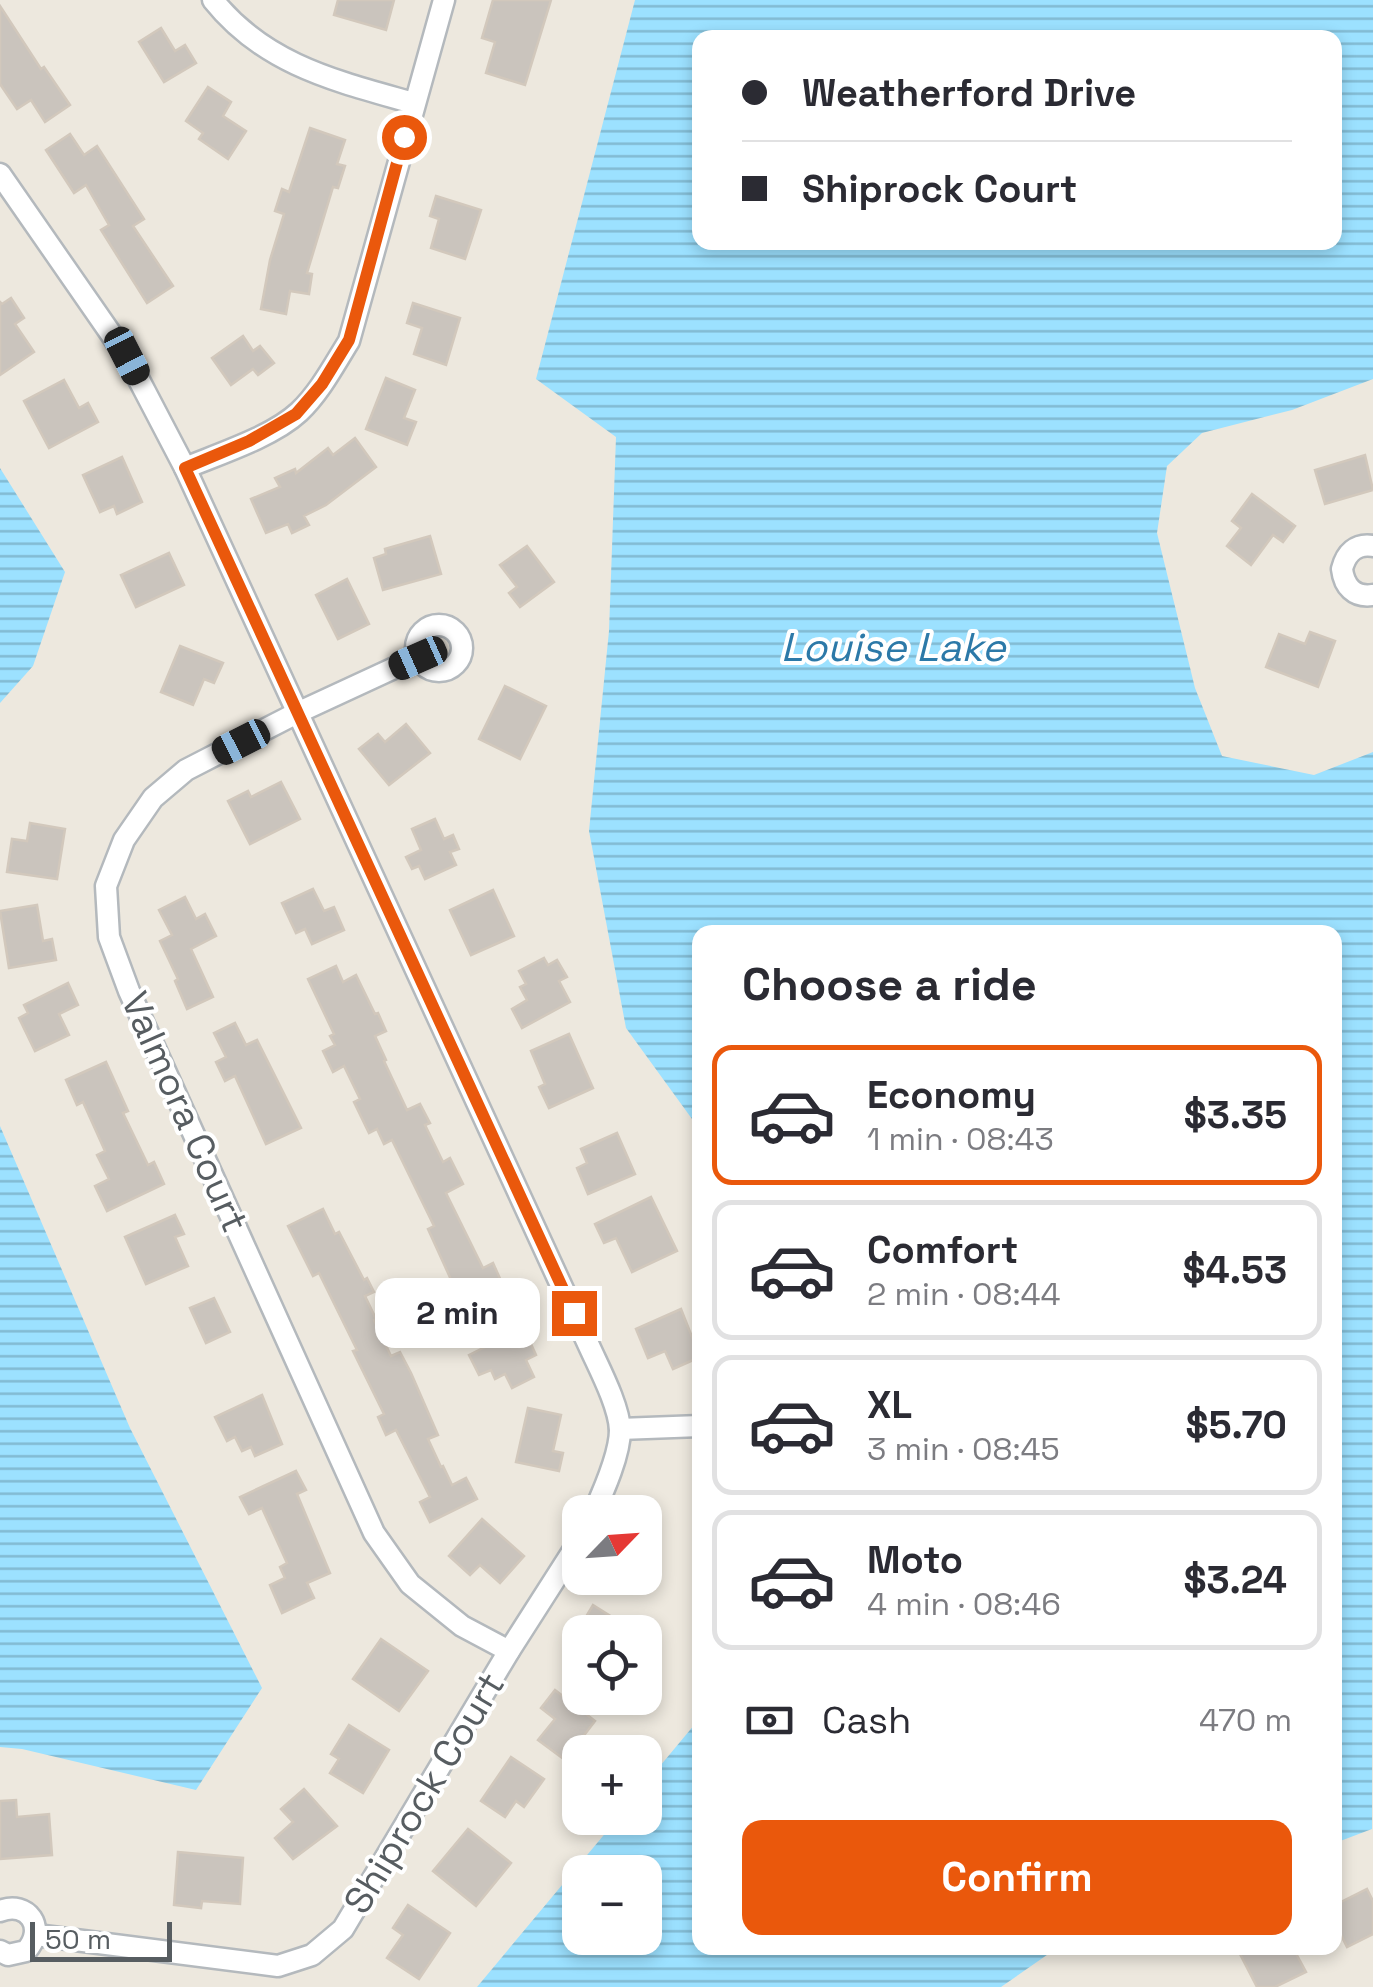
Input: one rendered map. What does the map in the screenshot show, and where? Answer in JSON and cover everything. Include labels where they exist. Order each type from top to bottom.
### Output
[{"type":"street","points":[[213,0],[267,52],[328,78],[412,103]]},
{"type":"street","points":[[185,468],[249,441],[296,414],[322,384],[349,340],[412,103],[444,0]]},
{"type":"street","points":[[0,174],[127,356],[185,468],[590,1348],[620,1429],[602,1495]]},
{"type":"street","points":[[1373,546],[1350,551],[1342,569],[1348,587],[1356,594],[1373,595]]},
{"type":"street","name":"Valmora Court","points":[[418,658],[297,713],[186,770],[153,798],[124,840],[106,886],[108,937],[374,1534],[410,1584],[462,1626],[508,1651]]},
{"type":"street","points":[[620,1429],[692,1426]]},
{"type":"street","name":"Shiprock Court","points":[[0,1911],[25,1911],[36,1926],[36,1935],[278,1966],[312,1955],[343,1929],[508,1651],[562,1568]]},
{"type":"street","points":[[0,1952],[26,1951],[36,1935]]},
{"type":"water","name":"Louise Lake","points":[[635,0],[1373,0],[1373,379],[1292,410],[1202,433],[1167,466],[1157,533],[1195,688],[1222,756],[1314,775],[1373,752],[1372,1829],[1342,1840],[1342,925],[692,925],[692,1119],[626,1028],[589,831],[609,631],[616,437],[536,379]]},
{"type":"water","points":[[0,468],[65,572],[33,666],[0,703]]},
{"type":"water","points":[[0,1126],[130,1428],[262,1688],[196,1790],[0,1747]]},
{"type":"water","points":[[692,1728],[692,1955],[1047,1955],[1001,1987],[477,1987],[562,1885],[562,1955],[662,1955],[662,1855],[587,1855],[604,1835],[662,1835],[662,1764]]},
{"type":"building","points":[[338,0],[394,0],[386,30],[334,15]]},
{"type":"building","points":[[493,0],[551,0],[525,85],[486,73],[495,42],[482,38]]},
{"type":"building","points":[[0,6],[70,105],[45,122],[31,100],[17,109],[0,84]]},
{"type":"building","points":[[161,28],[175,51],[185,45],[196,63],[164,82],[139,42]]},
{"type":"building","points":[[208,87],[231,102],[223,116],[246,131],[228,159],[199,139],[203,133],[186,121]]},
{"type":"building","points":[[310,128],[345,140],[337,164],[345,166],[338,188],[333,187],[307,273],[312,274],[309,294],[290,291],[286,314],[261,309],[284,214],[275,211],[282,189],[289,192]]},
{"type":"building","points":[[70,134],[84,155],[97,146],[144,219],[133,226],[173,286],[147,303],[101,230],[109,225],[86,185],[74,193],[46,150]]},
{"type":"building","points":[[436,196],[481,210],[465,259],[431,248],[439,219],[430,216]]},
{"type":"building","points":[[11,298],[24,318],[15,324],[34,352],[0,375],[0,302]]},
{"type":"building","points":[[413,303],[460,318],[446,365],[414,354],[422,328],[407,323]]},
{"type":"building","points":[[243,336],[253,351],[260,346],[274,363],[258,375],[253,369],[231,385],[212,358]]},
{"type":"building","points":[[386,378],[415,390],[404,418],[416,422],[407,445],[366,429]]},
{"type":"building","points":[[64,380],[79,408],[88,403],[98,422],[49,448],[24,401]]},
{"type":"building","points":[[355,438],[376,467],[326,505],[304,516],[309,525],[292,533],[288,524],[266,533],[251,499],[280,487],[275,478],[295,469],[296,473],[328,448],[333,455]]},
{"type":"building","points":[[1365,455],[1373,490],[1325,504],[1315,470]]},
{"type":"building","points":[[122,457],[142,502],[117,514],[114,506],[100,512],[83,475]]},
{"type":"building","points":[[1252,494],[1295,526],[1283,542],[1273,535],[1251,565],[1227,546],[1241,528],[1232,521]]},
{"type":"building","points":[[430,536],[441,574],[383,590],[374,558],[386,554],[385,549]]},
{"type":"building","points":[[527,546],[554,582],[520,607],[509,593],[517,587],[500,565]]},
{"type":"building","points":[[169,553],[184,585],[136,607],[121,575]]},
{"type":"building","points":[[347,579],[369,624],[338,639],[316,595]]},
{"type":"building","points":[[1310,632],[1335,641],[1318,687],[1266,667],[1279,634],[1305,644]]},
{"type":"building","points":[[180,646],[223,663],[214,683],[204,679],[193,705],[161,692]]},
{"type":"building","points":[[505,686],[546,706],[520,759],[479,739]]},
{"type":"building","points":[[406,724],[430,753],[389,785],[359,749],[378,734],[385,742]]},
{"type":"building","points":[[281,782],[300,819],[250,844],[228,801],[248,791],[251,797]]},
{"type":"building","points":[[435,819],[444,839],[453,835],[459,849],[450,852],[456,865],[425,879],[419,866],[412,869],[406,857],[421,850],[412,829]]},
{"type":"building","points":[[30,823],[65,829],[57,879],[7,872],[12,839],[27,841]]},
{"type":"building","points":[[313,889],[324,911],[334,907],[344,930],[312,944],[305,929],[296,933],[282,903]]},
{"type":"building","points":[[493,890],[514,936],[471,955],[450,910]]},
{"type":"building","points":[[185,897],[196,919],[205,914],[216,936],[191,949],[213,997],[187,1009],[160,941],[172,935],[159,910]]},
{"type":"building","points":[[37,905],[43,941],[52,939],[56,960],[9,968],[0,911]]},
{"type":"building","points":[[544,958],[548,965],[557,960],[567,977],[559,981],[570,1002],[522,1028],[512,1009],[527,1000],[520,987],[526,984],[519,971]]},
{"type":"building","points":[[336,966],[343,982],[356,975],[375,1014],[378,1013],[386,1031],[375,1036],[384,1061],[407,1110],[420,1104],[430,1123],[425,1125],[443,1162],[450,1158],[463,1184],[446,1193],[483,1268],[493,1263],[502,1283],[493,1288],[515,1333],[524,1329],[536,1355],[526,1360],[534,1377],[512,1388],[505,1374],[495,1379],[491,1370],[479,1375],[469,1355],[493,1343],[473,1301],[463,1306],[428,1229],[434,1226],[392,1140],[384,1144],[377,1129],[369,1133],[354,1102],[360,1099],[344,1066],[333,1072],[323,1051],[335,1045],[330,1036],[334,1034],[308,979]]},
{"type":"building","points":[[68,983],[78,1005],[59,1014],[69,1035],[35,1051],[19,1018],[28,1013],[24,1005]]},
{"type":"building","points":[[235,1023],[246,1045],[257,1040],[301,1128],[266,1144],[235,1076],[225,1081],[216,1062],[226,1057],[214,1033]]},
{"type":"building","points":[[569,1034],[593,1088],[549,1108],[539,1087],[545,1084],[531,1051]]},
{"type":"building","points":[[106,1062],[128,1111],[123,1113],[148,1165],[154,1162],[164,1184],[107,1211],[95,1186],[109,1179],[97,1155],[105,1151],[83,1102],[77,1105],[66,1080]]},
{"type":"building","points":[[617,1133],[635,1174],[588,1194],[577,1168],[587,1163],[581,1149]]},
{"type":"building","points":[[651,1197],[677,1251],[632,1272],[616,1238],[604,1243],[595,1224]]},
{"type":"building","points":[[323,1209],[374,1292],[365,1296],[374,1320],[391,1356],[400,1352],[411,1373],[438,1435],[428,1439],[441,1467],[452,1485],[466,1478],[477,1499],[430,1522],[420,1502],[430,1497],[396,1430],[386,1435],[378,1417],[384,1414],[353,1351],[357,1350],[319,1273],[313,1276],[288,1226]]},
{"type":"building","points":[[175,1215],[184,1234],[175,1237],[188,1266],[146,1284],[125,1237]]},
{"type":"building","points":[[214,1298],[230,1332],[206,1343],[190,1308]]},
{"type":"building","points":[[681,1309],[692,1337],[692,1361],[673,1369],[665,1351],[648,1358],[636,1329]]},
{"type":"building","points":[[262,1395],[282,1444],[255,1456],[251,1447],[242,1451],[235,1437],[227,1441],[215,1417]]},
{"type":"building","points":[[528,1408],[561,1415],[553,1451],[563,1453],[559,1471],[516,1462]]},
{"type":"building","points":[[296,1471],[306,1490],[297,1494],[330,1573],[307,1583],[314,1598],[282,1613],[270,1585],[285,1578],[280,1567],[287,1563],[262,1508],[249,1514],[240,1497]]},
{"type":"building","points":[[482,1519],[524,1556],[500,1583],[480,1565],[470,1575],[449,1556]]},
{"type":"building","points":[[593,1605],[609,1615],[587,1615]]},
{"type":"building","points":[[381,1639],[428,1671],[399,1711],[353,1679]]},
{"type":"building","points":[[555,1690],[562,1695],[562,1715],[587,1715],[595,1721],[584,1735],[562,1735],[562,1758],[538,1740],[555,1719],[541,1708]]},
{"type":"building","points":[[349,1725],[389,1750],[363,1793],[330,1773],[339,1759],[331,1754]]},
{"type":"building","points":[[511,1757],[544,1779],[524,1807],[516,1801],[505,1817],[481,1801]]},
{"type":"building","points":[[304,1789],[337,1826],[293,1859],[275,1838],[293,1822],[281,1809]]},
{"type":"building","points":[[16,1800],[17,1817],[49,1814],[52,1855],[0,1859],[0,1801]]},
{"type":"building","points":[[468,1829],[511,1863],[476,1906],[433,1871]]},
{"type":"building","points":[[178,1852],[243,1858],[240,1904],[202,1901],[201,1908],[174,1905]]},
{"type":"building","points":[[1367,1889],[1373,1901],[1373,1934],[1347,1947],[1342,1937],[1342,1902]]},
{"type":"building","points":[[408,1905],[450,1933],[419,1979],[387,1958],[403,1935],[393,1928]]},
{"type":"building","points":[[1241,1955],[1297,1955],[1306,1972],[1275,1987],[1257,1987]]},
{"type":"route","points":[[404,137],[349,340],[322,384],[296,414],[249,441],[185,468],[574,1313]]}]
